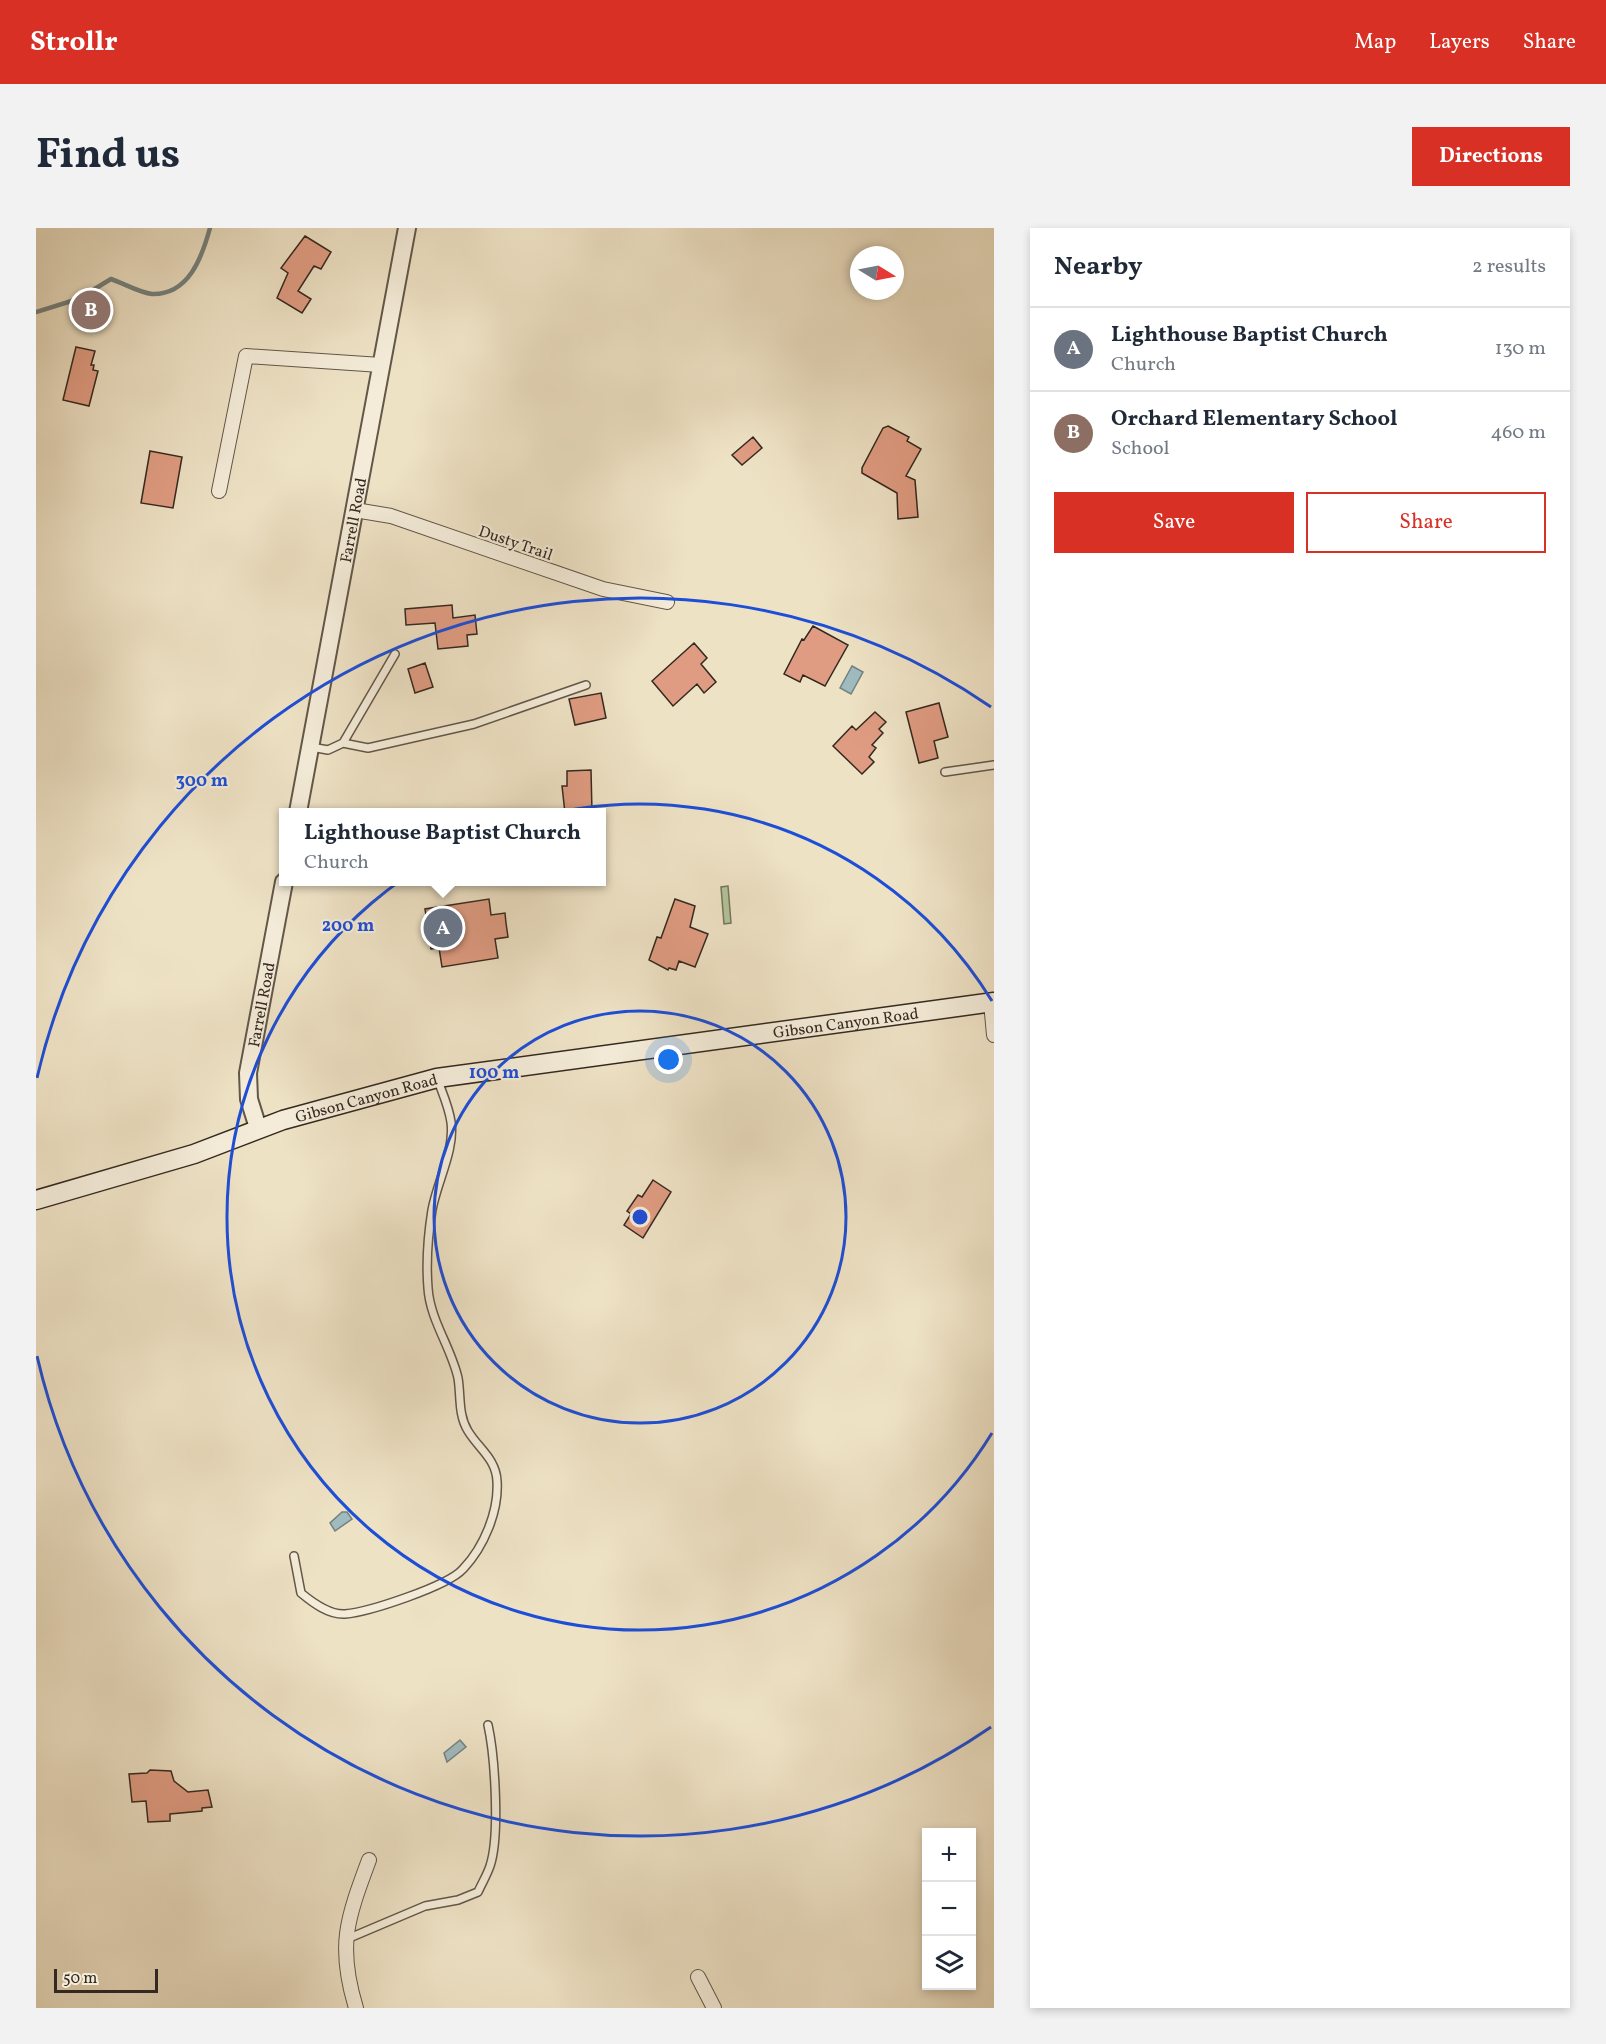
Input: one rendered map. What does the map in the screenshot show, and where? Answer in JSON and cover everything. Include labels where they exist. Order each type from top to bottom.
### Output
[{"type":"main road","name":"Gibson Canyon Road","points":[[36,1200],[175,1160],[258,1128],[381,1091],[437,1078],[992,1002]]},
{"type":"street","name":"Farrell Road","points":[[299,808],[406,228]]},
{"type":"street","points":[[219,491],[246,356],[381,366]]},
{"type":"street","name":"Dusty Trail","points":[[355,510],[391,516],[603,589],[667,602]]},
{"type":"street","name":"Farrell Road","points":[[258,1128],[249,1099],[248,1073],[283,886]]},
{"type":"street","points":[[992,1002],[994,1035]]},
{"type":"street","points":[[357,2008],[345,1964],[345,1940],[349,1913],[369,1860]]},
{"type":"street","points":[[698,1977],[714,2008]]},
{"type":"lane","points":[[344,743],[395,654]]},
{"type":"lane","points":[[311,747],[328,750],[344,743],[368,748],[474,724],[586,685]]},
{"type":"lane","points":[[945,772],[994,765]]},
{"type":"lane","points":[[294,1556],[301,1593],[317,1606],[343,1614],[385,1604],[413,1594],[462,1571],[485,1535],[495,1506],[497,1480],[491,1459],[468,1431],[462,1417],[458,1377],[432,1311],[428,1288],[432,1210],[450,1143],[452,1123],[437,1078]]},
{"type":"lane","points":[[345,1940],[425,1906],[458,1900],[478,1892],[490,1865],[495,1834],[492,1744],[488,1725]]},
{"type":"green space","points":[[728,886],[731,923],[724,924],[721,887]]},
{"type":"water","points":[[852,666],[863,672],[851,694],[840,688]]},
{"type":"water","points":[[342,1512],[347,1512],[352,1519],[335,1531],[330,1523]]},
{"type":"water","points":[[460,1740],[466,1747],[447,1762],[444,1753]]},
{"type":"building","points":[[305,236],[331,252],[321,269],[314,266],[298,291],[311,299],[302,313],[277,298],[288,273],[281,268]]},
{"type":"building","points":[[76,347],[95,351],[91,365],[94,365],[93,370],[98,371],[89,406],[63,400]]},
{"type":"building","points":[[888,426],[909,437],[907,441],[921,449],[906,476],[915,480],[918,517],[898,519],[897,493],[862,473],[862,468],[883,428]]},
{"type":"building","points":[[753,437],[762,448],[742,465],[732,455]]},
{"type":"building","points":[[150,451],[182,457],[173,508],[141,503]]},
{"type":"building","points":[[452,605],[453,618],[475,615],[477,634],[467,635],[468,646],[438,649],[435,623],[406,625],[405,609]]},
{"type":"building","points":[[813,626],[848,645],[825,686],[803,675],[800,682],[784,674],[802,639],[804,640]]},
{"type":"building","points":[[694,643],[707,658],[701,664],[716,682],[704,693],[697,684],[673,706],[652,681]]},
{"type":"building","points":[[425,663],[433,687],[415,693],[408,669]]},
{"type":"building","points":[[601,693],[606,718],[575,725],[569,699]]},
{"type":"building","points":[[939,703],[948,737],[934,741],[938,758],[919,763],[906,712]]},
{"type":"building","points":[[875,712],[886,722],[879,729],[883,733],[872,745],[876,748],[869,757],[874,762],[862,774],[833,746],[852,726],[856,730]]},
{"type":"building","points":[[591,770],[592,808],[564,808],[562,786],[567,786],[567,771]]},
{"type":"building","points":[[489,899],[491,915],[505,913],[508,937],[495,939],[498,958],[442,967],[439,948],[431,949],[425,909]]},
{"type":"building","points":[[675,899],[695,906],[690,927],[708,934],[695,967],[679,961],[676,970],[669,968],[668,970],[649,960],[657,937],[661,938]]},
{"type":"building","points":[[653,1180],[671,1192],[643,1238],[624,1225],[631,1214],[627,1211],[638,1195],[642,1197]]},
{"type":"building","points":[[150,1770],[171,1771],[174,1781],[188,1792],[208,1790],[212,1807],[202,1808],[202,1811],[170,1814],[170,1821],[148,1822],[146,1801],[132,1802],[129,1774],[147,1773]]},
{"type":"waterway","points":[[36,312],[78,299],[111,279],[152,294],[165,293],[176,288],[185,281],[198,262],[210,228]]},
{"type":"place","name":"Orchard Elementary School","points":[[91,310]]},
{"type":"place","name":"Lighthouse Baptist Church","points":[[443,928]]}]
